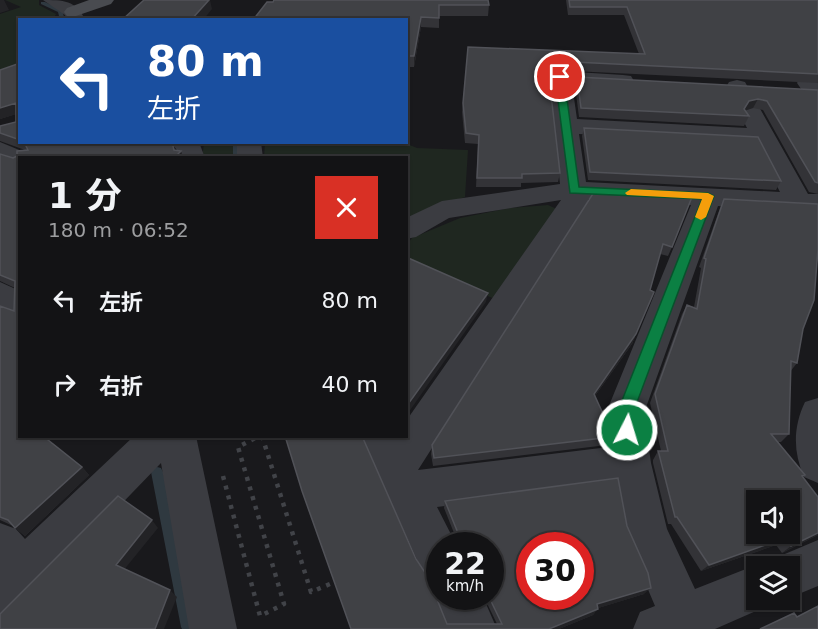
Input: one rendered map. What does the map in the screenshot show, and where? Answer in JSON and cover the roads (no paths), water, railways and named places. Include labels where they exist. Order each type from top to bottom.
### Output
[{"type":"street","points":[[52,0],[74,16],[105,0]]},
{"type":"street","points":[[394,466],[575,202],[560,77],[654,82]]},
{"type":"street","points":[[808,202],[765,136],[725,86],[813,90]]},
{"type":"street","points":[[566,126],[765,136]]},
{"type":"street","points":[[0,149],[18,158]]},
{"type":"street","points":[[408,229],[442,210],[574,190],[808,202]]},
{"type":"street","points":[[708,196],[625,413],[631,463],[646,533],[670,623],[746,592]]},
{"type":"street","points":[[0,294],[18,306]]},
{"type":"street","points":[[818,414],[814,439],[818,464]]},
{"type":"street","points":[[8,570],[161,438]]},
{"type":"street","points":[[176,438],[213,629]]},
{"type":"street","points":[[394,466],[631,463]]},
{"type":"street","points":[[394,466],[427,532]]},
{"type":"street","points":[[800,570],[818,563]]},
{"type":"street","points":[[464,610],[473,629]]},
{"type":"waterway","points":[[43,3],[60,11],[62,18]]},
{"type":"waterway","points":[[236,144],[236,156]]},
{"type":"waterway","points":[[157,472],[188,627]]}]
